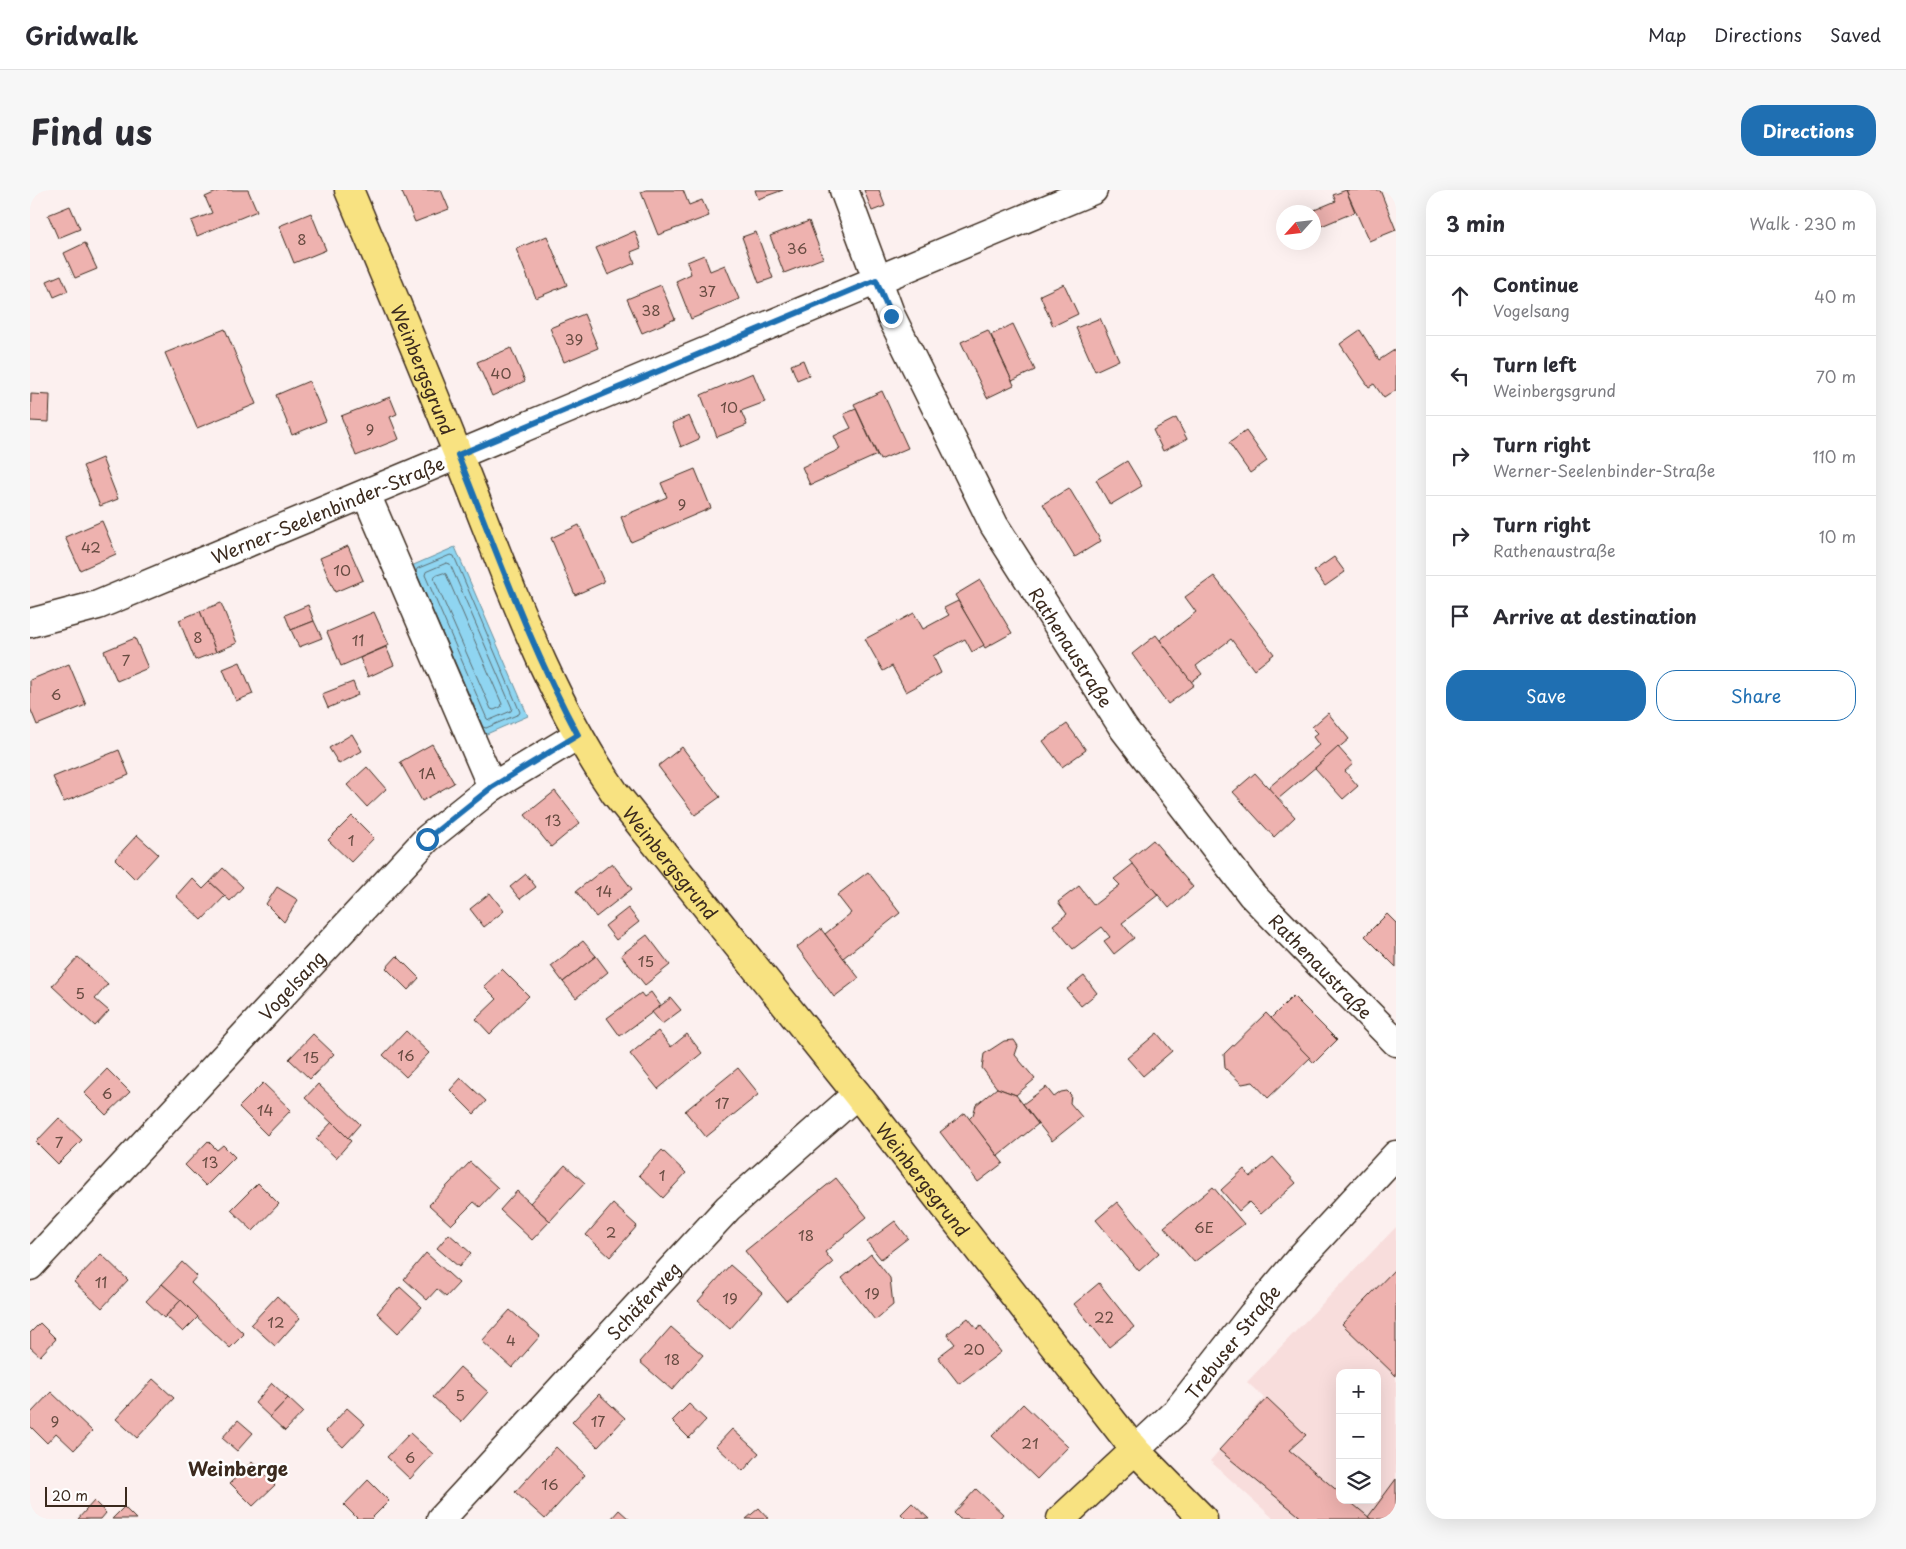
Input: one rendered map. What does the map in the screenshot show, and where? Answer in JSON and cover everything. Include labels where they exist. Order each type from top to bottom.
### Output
[{"type":"main road","name":"Weinbergsgrund","points":[[350,190],[514,598],[558,696],[578,735],[616,793],[857,1094],[1135,1450],[1204,1519]]},
{"type":"main road","name":"Trebuser Straße","points":[[1060,1519],[1135,1450]]},
{"type":"street","name":"Rathenaustraße","points":[[844,190],[891,316],[994,525],[1124,729],[1252,895],[1396,1042]]},
{"type":"street","name":"Werner-Seelenbinder-Straße","points":[[30,623],[98,605],[1093,190]]},
{"type":"street","points":[[366,494],[492,787]]},
{"type":"street","name":"Vogelsang","points":[[30,1266],[427,839],[492,787],[578,735]]},
{"type":"street","name":"Schäferweg","points":[[441,1519],[728,1208],[857,1094]]},
{"type":"street","name":"Trebuser Straße","points":[[1135,1450],[1177,1411],[1302,1256],[1396,1155]]},
{"type":"shaded area","points":[[1396,1227],[1396,1519],[1274,1519],[1210,1461],[1264,1398],[1247,1382]]},
{"type":"water","points":[[455,547],[528,716],[482,736],[409,567]]},
{"type":"building","points":[[221,190],[248,190],[257,211],[197,236],[191,221],[212,213],[205,197]]},
{"type":"building","points":[[401,190],[441,190],[449,209],[415,222]]},
{"type":"building","points":[[646,190],[683,190],[689,205],[702,200],[709,216],[658,235],[641,192]]},
{"type":"building","points":[[755,190],[783,190],[758,199]]},
{"type":"building","points":[[864,190],[879,190],[885,206],[872,211]]},
{"type":"building","points":[[1346,190],[1380,190],[1396,230],[1369,241]]},
{"type":"building","points":[[1346,190],[1355,212],[1321,226],[1321,207],[1336,201],[1333,195]]},
{"type":"building","points":[[70,206],[80,229],[58,238],[48,215]]},
{"type":"building","points":[[311,213],[326,250],[294,263],[279,226]]},
{"type":"building","points":[[809,221],[823,258],[784,273],[770,236]]},
{"type":"building","points":[[635,231],[641,248],[631,252],[635,263],[608,275],[596,248]]},
{"type":"building","points":[[756,232],[773,278],[759,283],[742,237]]},
{"type":"building","points":[[547,236],[567,285],[536,298],[516,249]]},
{"type":"building","points":[[85,243],[97,269],[75,278],[64,253]]},
{"type":"building","points":[[704,255],[710,271],[725,265],[739,299],[691,319],[676,281],[691,274],[687,262]]},
{"type":"building","points":[[61,275],[68,291],[54,297],[47,281]]},
{"type":"building","points":[[1064,284],[1078,314],[1053,326],[1040,295]]},
{"type":"building","points":[[661,285],[675,319],[642,333],[627,299]]},
{"type":"building","points":[[584,314],[598,348],[564,362],[550,328]]},
{"type":"building","points":[[1100,318],[1119,360],[1095,371],[1076,328]]},
{"type":"building","points":[[1013,324],[1035,370],[1012,381],[991,335]]},
{"type":"building","points":[[225,329],[256,404],[197,428],[165,353]]},
{"type":"building","points":[[988,330],[1014,385],[987,398],[961,342]]},
{"type":"building","points":[[1360,330],[1379,360],[1396,349],[1396,390],[1384,398],[1374,384],[1369,387],[1340,344]]},
{"type":"building","points":[[511,348],[525,381],[492,396],[477,362]]},
{"type":"building","points":[[803,360],[809,375],[797,380],[791,365]]},
{"type":"building","points":[[753,373],[765,402],[741,411],[747,425],[717,437],[701,395]]},
{"type":"building","points":[[309,381],[326,421],[292,435],[276,395]]},
{"type":"building","points":[[882,391],[908,448],[880,460],[854,404]]},
{"type":"building","points":[[31,394],[50,395],[49,422],[30,421]]},
{"type":"building","points":[[390,397],[397,414],[390,417],[399,439],[356,456],[341,416]]},
{"type":"building","points":[[856,409],[877,455],[810,485],[802,467],[840,449],[834,436],[851,428],[844,414]]},
{"type":"building","points":[[689,416],[699,439],[681,447],[672,423]]},
{"type":"building","points":[[1176,418],[1187,439],[1163,451],[1153,430]]},
{"type":"building","points":[[1246,431],[1267,461],[1250,473],[1229,443]]},
{"type":"building","points":[[102,458],[118,499],[100,506],[83,466]]},
{"type":"building","points":[[1127,461],[1142,486],[1110,505],[1096,480]]},
{"type":"building","points":[[695,469],[711,508],[631,542],[621,517],[667,497],[661,483]]},
{"type":"building","points":[[1069,488],[1101,541],[1075,557],[1043,504]]},
{"type":"building","points":[[102,521],[116,554],[80,570],[65,537]]},
{"type":"building","points":[[579,525],[604,582],[575,595],[551,538]]},
{"type":"building","points":[[348,546],[363,580],[335,592],[320,558]]},
{"type":"building","points":[[1334,557],[1345,572],[1325,586],[1314,571]]},
{"type":"building","points":[[1214,576],[1274,654],[1254,670],[1231,639],[1196,666],[1202,674],[1191,682],[1160,640],[1196,612],[1185,597]]},
{"type":"building","points":[[980,580],[1012,633],[985,648],[955,595]]},
{"type":"building","points":[[958,601],[984,645],[972,652],[965,639],[933,656],[941,673],[906,692],[892,666],[883,671],[865,639],[914,613],[923,629],[949,615],[944,608]]},
{"type":"building","points":[[221,603],[237,643],[216,652],[200,611]]},
{"type":"building","points":[[308,605],[314,621],[291,630],[285,615]]},
{"type":"building","points":[[200,611],[216,652],[195,660],[179,620]]},
{"type":"building","points":[[374,612],[389,645],[341,666],[327,632]]},
{"type":"building","points":[[314,621],[322,638],[299,647],[291,630]]},
{"type":"building","points":[[1156,635],[1194,685],[1168,704],[1132,654]]},
{"type":"building","points":[[135,638],[148,668],[117,681],[104,651]]},
{"type":"building","points":[[386,647],[394,665],[368,677],[360,658]]},
{"type":"building","points":[[240,662],[253,694],[236,701],[223,669]]},
{"type":"building","points":[[69,664],[86,705],[37,725],[30,708],[30,680]]},
{"type":"building","points":[[353,682],[358,695],[328,708],[322,694]]},
{"type":"building","points":[[1328,713],[1349,739],[1278,799],[1268,788],[1319,745],[1313,737],[1318,733],[1312,727]]},
{"type":"building","points":[[1067,724],[1086,750],[1062,767],[1043,741]]},
{"type":"building","points":[[352,734],[362,751],[339,764],[329,748]]},
{"type":"building","points":[[432,744],[454,783],[422,801],[400,762]]},
{"type":"building","points":[[682,747],[720,797],[695,815],[658,766]]},
{"type":"building","points":[[1338,747],[1353,764],[1345,771],[1358,786],[1343,799],[1315,768]]},
{"type":"building","points":[[119,750],[129,775],[64,802],[53,777]]},
{"type":"building","points":[[367,767],[386,789],[367,807],[347,785]]},
{"type":"building","points":[[1255,773],[1295,817],[1274,837],[1233,792]]},
{"type":"building","points":[[555,791],[580,823],[551,847],[525,815]]},
{"type":"building","points":[[352,816],[374,838],[351,862],[328,840]]},
{"type":"building","points":[[137,835],[158,854],[135,879],[115,859]]},
{"type":"building","points":[[1153,840],[1193,887],[1169,908],[1129,860]]},
{"type":"building","points":[[612,863],[632,889],[596,917],[576,891]]},
{"type":"building","points":[[1133,864],[1158,895],[1122,923],[1134,938],[1114,954],[1104,941],[1110,937],[1102,927],[1073,949],[1053,925],[1067,914],[1058,902],[1079,886],[1094,905],[1120,885],[1114,879]]},
{"type":"building","points":[[223,868],[243,887],[230,901],[210,882]]},
{"type":"building","points":[[868,872],[900,913],[843,958],[825,934],[851,913],[837,895]]},
{"type":"building","points":[[526,874],[536,887],[520,899],[510,887]]},
{"type":"building","points":[[192,878],[203,889],[210,882],[225,896],[202,920],[176,896]]},
{"type":"building","points":[[277,887],[298,900],[284,922],[266,904]]},
{"type":"building","points":[[490,893],[504,911],[484,927],[470,909]]},
{"type":"building","points":[[628,908],[639,922],[616,940],[605,926]]},
{"type":"building","points":[[1387,914],[1396,923],[1396,967],[1365,936]]},
{"type":"building","points":[[821,929],[859,978],[834,997],[797,947]]},
{"type":"building","points":[[647,935],[670,965],[645,985],[621,955]]},
{"type":"building","points":[[583,941],[596,956],[563,982],[551,966]]},
{"type":"building","points":[[397,956],[419,978],[408,990],[386,968]]},
{"type":"building","points":[[596,956],[608,972],[576,998],[563,982]]},
{"type":"building","points":[[78,957],[108,984],[95,999],[109,1011],[95,1026],[52,986]]},
{"type":"building","points":[[502,969],[529,996],[490,1034],[476,1019],[497,999],[484,986]]},
{"type":"building","points":[[1084,976],[1097,993],[1081,1006],[1067,989]]},
{"type":"building","points":[[651,992],[661,1006],[620,1036],[607,1018],[641,993],[644,997]]},
{"type":"building","points":[[1293,996],[1337,1040],[1314,1063],[1271,1018]]},
{"type":"building","points":[[671,998],[681,1010],[662,1024],[652,1012]]},
{"type":"building","points":[[1266,1013],[1310,1058],[1268,1098],[1253,1082],[1242,1084],[1225,1068],[1224,1054]]},
{"type":"building","points":[[406,1031],[429,1053],[406,1077],[383,1055]]},
{"type":"building","points":[[658,1031],[671,1047],[687,1034],[702,1053],[658,1089],[630,1054]]},
{"type":"building","points":[[1157,1033],[1172,1051],[1143,1076],[1127,1058]]},
{"type":"building","points":[[313,1034],[334,1054],[310,1079],[289,1059]]},
{"type":"building","points":[[1014,1040],[1018,1046],[1015,1055],[1035,1079],[1016,1095],[997,1088],[982,1068],[984,1054],[1004,1041]]},
{"type":"building","points":[[738,1068],[759,1094],[706,1137],[685,1111]]},
{"type":"building","points":[[107,1069],[130,1092],[106,1115],[84,1093]]},
{"type":"building","points":[[461,1078],[486,1101],[474,1114],[450,1090]]},
{"type":"building","points":[[263,1083],[291,1110],[267,1135],[239,1107]]},
{"type":"building","points":[[318,1084],[360,1124],[348,1138],[305,1098]]},
{"type":"building","points":[[1046,1087],[1054,1097],[1061,1092],[1067,1091],[1071,1095],[1070,1103],[1082,1117],[1052,1141],[1023,1104]]},
{"type":"building","points":[[997,1088],[1016,1095],[1038,1124],[998,1156],[969,1119],[973,1115],[976,1105]]},
{"type":"building","points":[[965,1113],[1003,1163],[978,1182],[940,1132]]},
{"type":"building","points":[[59,1118],[82,1140],[58,1164],[36,1142]]},
{"type":"building","points":[[332,1122],[351,1141],[336,1158],[316,1139]]},
{"type":"building","points":[[208,1141],[217,1150],[223,1145],[235,1157],[206,1186],[185,1165]]},
{"type":"building","points":[[662,1150],[686,1173],[663,1198],[639,1175]]},
{"type":"building","points":[[1273,1157],[1296,1183],[1261,1214],[1249,1202],[1239,1211],[1221,1190],[1244,1169],[1250,1177]]},
{"type":"building","points":[[470,1162],[498,1188],[480,1207],[474,1202],[451,1225],[429,1205]]},
{"type":"building","points":[[565,1165],[585,1183],[550,1221],[530,1203]]},
{"type":"building","points":[[836,1178],[867,1217],[825,1252],[833,1263],[786,1301],[745,1251]]},
{"type":"building","points":[[258,1183],[279,1204],[253,1231],[231,1210]]},
{"type":"building","points":[[1213,1187],[1244,1224],[1194,1262],[1164,1227]]},
{"type":"building","points":[[517,1191],[550,1221],[532,1240],[500,1210]]},
{"type":"building","points":[[1117,1202],[1159,1253],[1139,1271],[1096,1220]]},
{"type":"building","points":[[613,1204],[637,1226],[610,1257],[586,1235]]},
{"type":"building","points":[[895,1221],[908,1238],[881,1259],[867,1242]]},
{"type":"building","points":[[449,1234],[471,1253],[459,1267],[437,1248]]},
{"type":"building","points":[[426,1253],[459,1283],[446,1297],[437,1289],[427,1300],[404,1279]]},
{"type":"building","points":[[101,1254],[128,1280],[102,1308],[74,1282]]},
{"type":"building","points":[[871,1254],[890,1278],[893,1305],[875,1320],[842,1278]]},
{"type":"building","points":[[182,1262],[197,1276],[191,1283],[244,1334],[230,1348],[162,1284]]},
{"type":"building","points":[[730,1265],[762,1293],[730,1329],[698,1301]]},
{"type":"building","points":[[1396,1268],[1396,1376],[1342,1324]]},
{"type":"building","points":[[1099,1283],[1134,1327],[1109,1347],[1074,1304]]},
{"type":"building","points":[[162,1284],[181,1300],[164,1318],[146,1301]]},
{"type":"building","points":[[400,1287],[422,1307],[398,1333],[377,1313]]},
{"type":"building","points":[[277,1296],[300,1318],[275,1346],[251,1324]]},
{"type":"building","points":[[181,1300],[198,1317],[183,1332],[166,1316]]},
{"type":"building","points":[[510,1310],[540,1336],[512,1368],[482,1341]]},
{"type":"building","points":[[968,1318],[977,1329],[981,1326],[1001,1352],[959,1384],[938,1357],[955,1344],[947,1334]]},
{"type":"building","points":[[40,1323],[56,1339],[40,1356],[30,1347],[30,1333]]},
{"type":"building","points":[[671,1327],[703,1355],[672,1390],[640,1362]]},
{"type":"building","points":[[460,1367],[488,1392],[461,1422],[433,1397]]},
{"type":"building","points":[[153,1379],[174,1398],[137,1438],[116,1419]]},
{"type":"building","points":[[272,1383],[288,1398],[270,1417],[255,1403]]},
{"type":"building","points":[[51,1392],[92,1431],[74,1450],[56,1433],[47,1443],[30,1426],[30,1414]]},
{"type":"building","points":[[599,1394],[625,1418],[598,1447],[572,1422]]},
{"type":"building","points":[[288,1398],[303,1412],[285,1431],[270,1417]]},
{"type":"building","points":[[1267,1398],[1306,1435],[1289,1450],[1336,1490],[1336,1504],[1353,1504],[1371,1519],[1303,1519],[1219,1450]]},
{"type":"building","points":[[689,1404],[706,1420],[689,1438],[672,1421]]},
{"type":"building","points":[[1023,1404],[1068,1447],[1037,1479],[992,1436]]},
{"type":"building","points":[[347,1408],[365,1424],[343,1447],[326,1431]]},
{"type":"building","points":[[238,1420],[253,1433],[237,1451],[222,1438]]},
{"type":"building","points":[[732,1429],[759,1453],[743,1471],[716,1446]]},
{"type":"building","points":[[410,1433],[433,1454],[410,1479],[387,1457]]},
{"type":"building","points":[[556,1447],[585,1475],[545,1519],[515,1492]]},
{"type":"building","points":[[252,1462],[275,1485],[253,1506],[230,1483]]},
{"type":"building","points":[[1396,1479],[1396,1519],[1371,1519],[1368,1517],[1378,1504],[1381,1504],[1381,1499]]},
{"type":"building","points":[[368,1480],[389,1501],[371,1519],[358,1519],[344,1505]]},
{"type":"building","points":[[976,1489],[1003,1514],[999,1519],[960,1519],[954,1513]]},
{"type":"building","points":[[94,1501],[106,1513],[101,1519],[78,1519]]},
{"type":"building","points":[[912,1503],[929,1519],[906,1519],[901,1514]]},
{"type":"building","points":[[124,1507],[136,1519],[112,1519]]},
{"type":"building","points":[[759,1508],[769,1519],[746,1519]]},
{"type":"building","points":[[619,1510],[629,1519],[611,1519]]},
{"type":"district","name":"Weinberge","points":[[238,1468]]},
{"type":"route","points":[[427,839],[492,787],[578,735],[558,696],[514,598],[458,455],[876,280],[891,316]]}]
